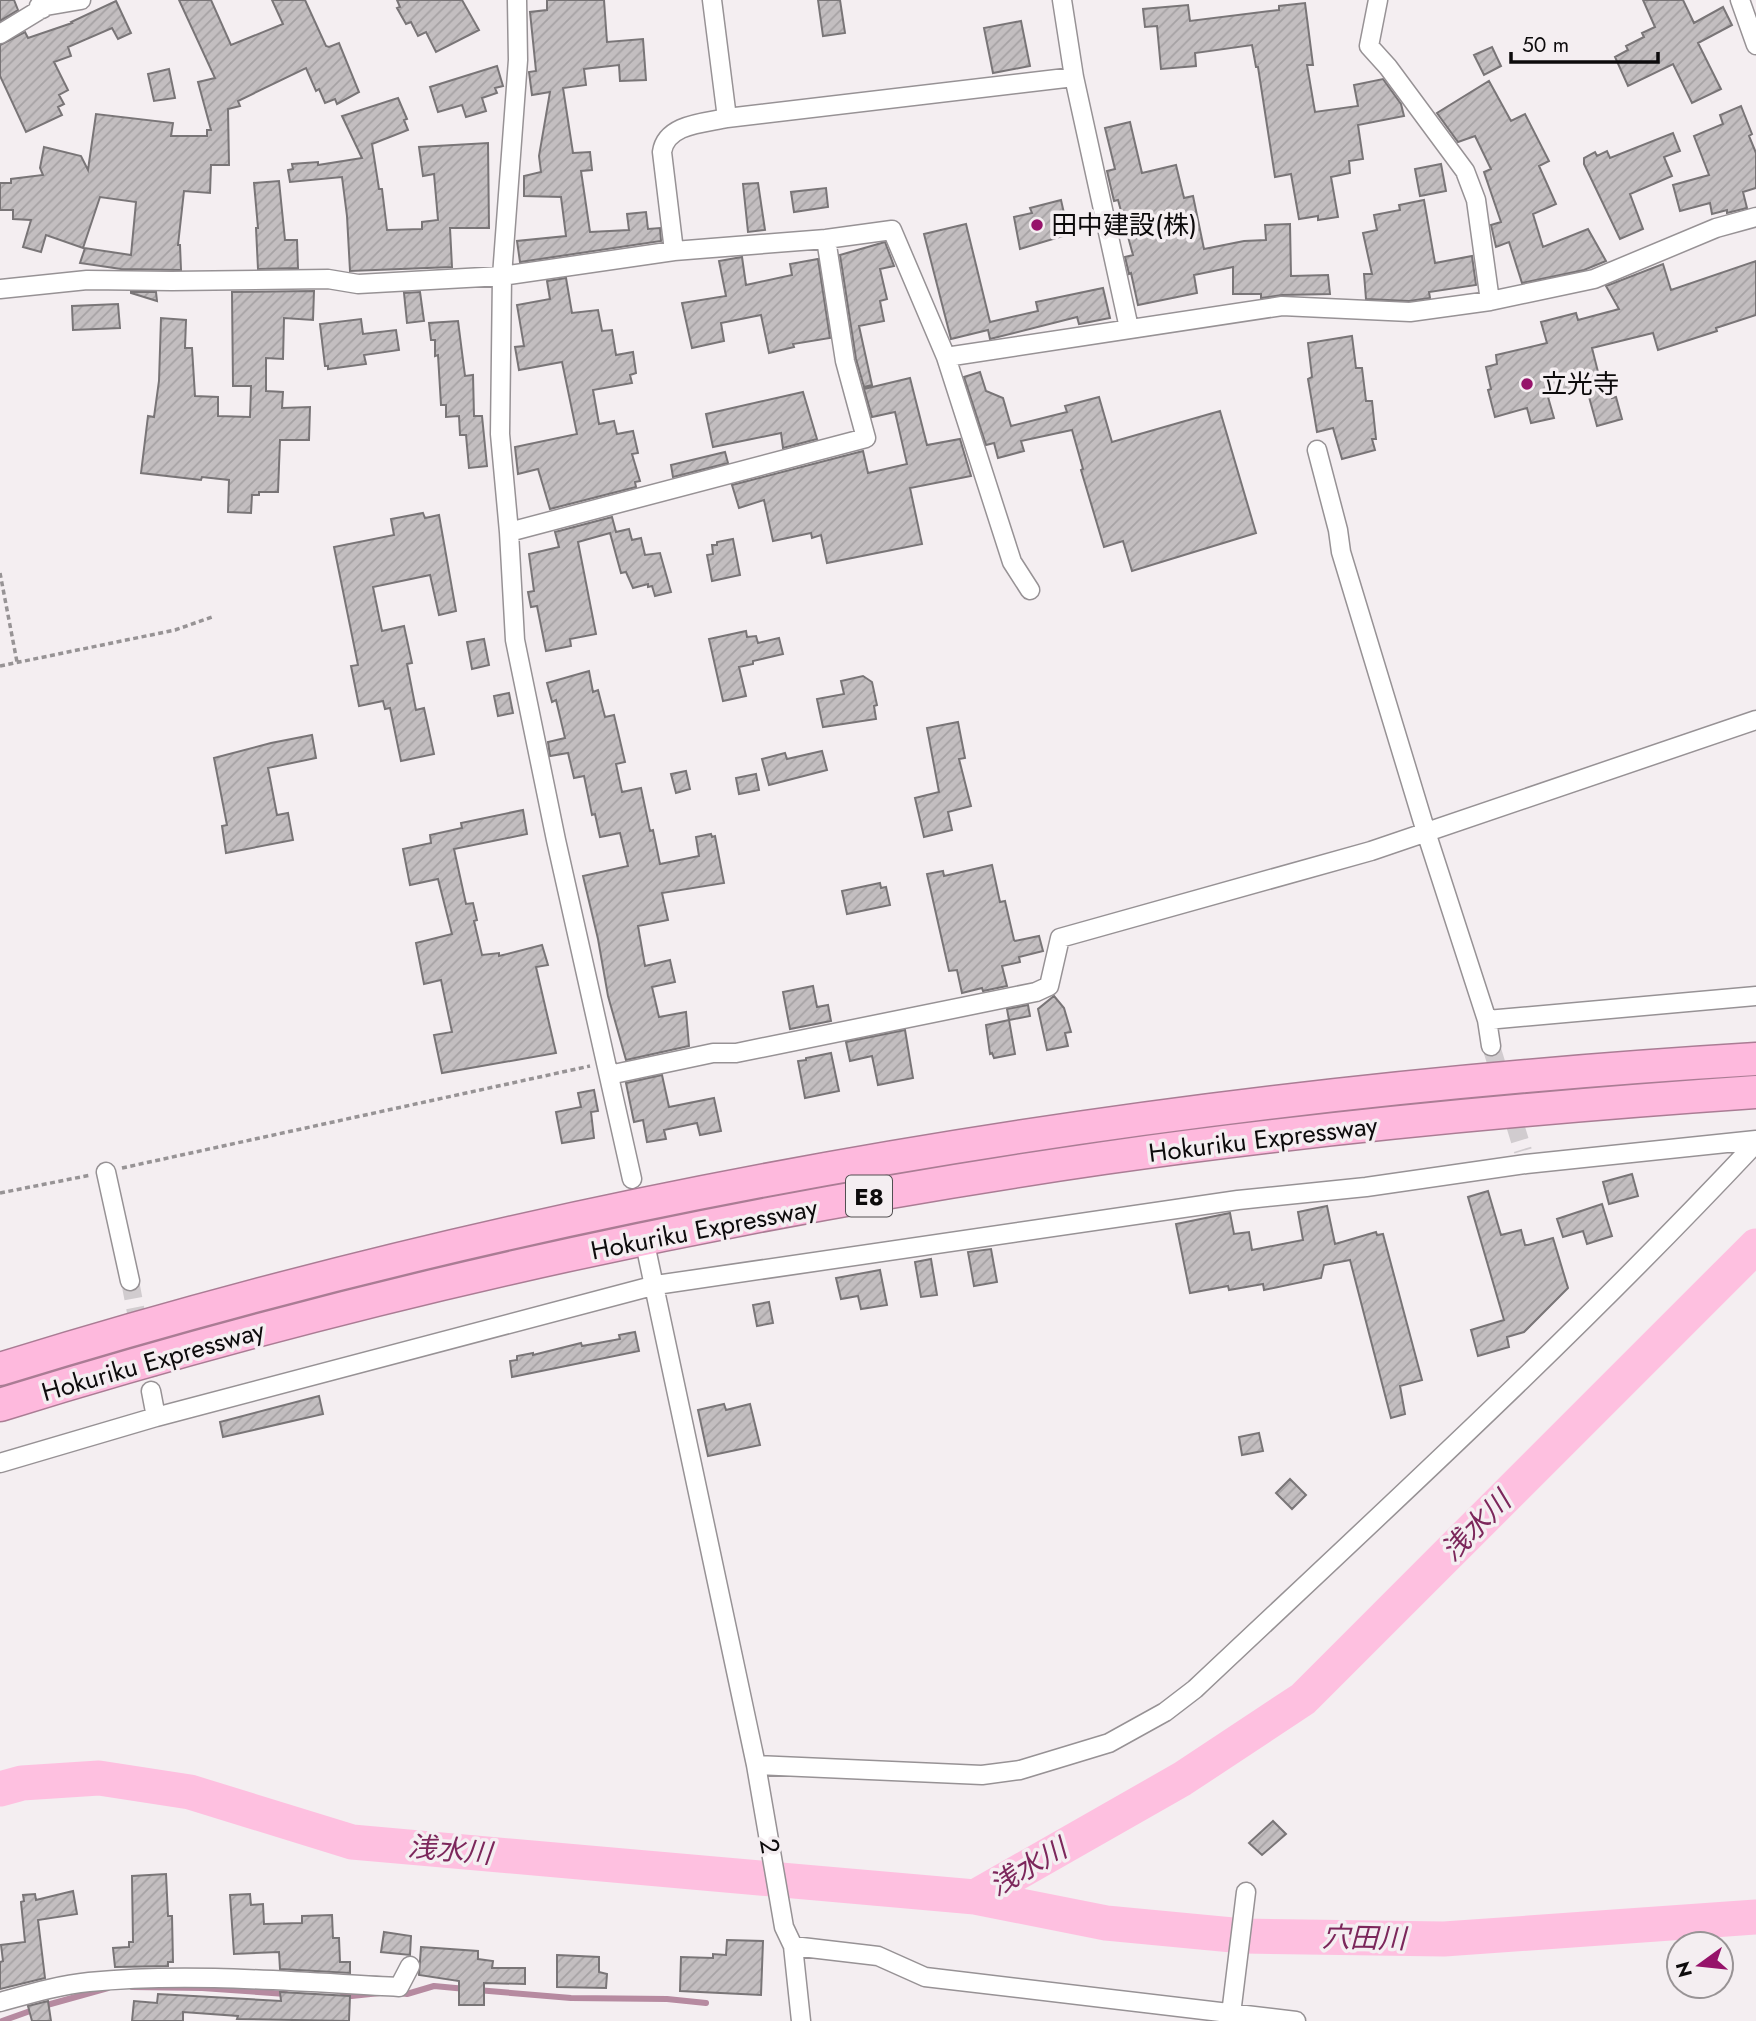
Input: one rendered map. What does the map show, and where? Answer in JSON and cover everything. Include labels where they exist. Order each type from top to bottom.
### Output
[{"type":"highway","name":"Hokuriku Expressway","points":[[0,1369],[181,1317],[442,1250],[572,1219],[835,1167],[1088,1126],[1266,1103],[1531,1075],[1756,1059]]},
{"type":"highway","name":"Hokuriku Expressway","points":[[0,1405],[209,1344],[449,1282],[840,1201],[1093,1159],[1250,1139],[1529,1110],[1756,1092]]},
{"type":"street","points":[[0,34],[40,3],[81,0]]},
{"type":"street","points":[[517,0],[518,60],[502,276],[500,434],[515,640],[556,840],[632,1179]]},
{"type":"street","points":[[712,0],[727,118]]},
{"type":"street","points":[[1062,0],[1074,77],[1129,328]]},
{"type":"street","points":[[1378,0],[1369,46],[1388,67],[1465,170],[1476,200],[1490,301]]},
{"type":"street","points":[[1740,0],[1756,46]]},
{"type":"street","points":[[674,251],[662,152],[663,143],[677,129],[727,118],[1074,77]]},
{"type":"street","points":[[946,357],[1282,306],[1410,312],[1490,301],[1594,279],[1716,228],[1756,217]]},
{"type":"street","points":[[0,289],[87,280],[328,278],[358,284],[502,276],[674,251],[826,239],[892,230],[946,357],[1012,562],[1030,590]]},
{"type":"street","points":[[509,532],[866,438],[845,361],[826,239]]},
{"type":"street","points":[[1317,450],[1338,530],[1341,552],[1426,832],[1487,1020],[1491,1046]]},
{"type":"street","points":[[607,1069],[713,1053],[736,1053],[1036,992],[1049,986],[1060,938],[1371,851],[1756,720]]},
{"type":"street","points":[[1487,1020],[1756,996]]},
{"type":"street","points":[[0,1463],[156,1417],[656,1285],[1238,1200],[1366,1187],[1525,1157],[1756,1142]]},
{"type":"street","points":[[756,1765],[982,1775],[1020,1770],[1109,1743],[1165,1712],[1195,1689],[1499,1404],[1664,1241],[1756,1142]]},
{"type":"street","points":[[106,1172],[130,1281]]},
{"type":"street","name":"2","points":[[647,1253],[656,1285],[756,1765],[783,1927],[793,1946]]},
{"type":"street","points":[[151,1391],[156,1417]]},
{"type":"street","points":[[1232,2010],[1246,1892]]},
{"type":"street","points":[[801,2021],[793,1946],[878,1956],[925,1977],[1232,2010],[1296,2021]]},
{"type":"street","points":[[0,2002],[88,1982],[138,1980],[236,1979],[399,1987],[410,1966]]},
{"type":"path","points":[[0,573],[17,662]]},
{"type":"path","points":[[0,666],[175,630],[212,617]]},
{"type":"path","points":[[0,1193],[607,1069]]},
{"type":"building","points":[[0,0],[14,0],[18,10],[0,21]]},
{"type":"building","points":[[179,0],[211,0],[231,45],[283,24],[272,0],[305,0],[326,46],[339,43],[359,92],[337,104],[335,99],[325,103],[319,89],[316,91],[306,68],[238,101],[240,106],[228,109],[229,165],[211,165],[210,193],[184,191],[178,245],[181,270],[121,269],[80,263],[85,248],[131,255],[136,202],[100,197],[83,248],[46,235],[41,252],[23,247],[31,220],[13,219],[13,210],[0,210],[0,183],[43,175],[40,168],[44,147],[81,156],[88,170],[96,114],[173,123],[171,136],[207,136],[207,130],[211,130],[198,82],[215,78]]},
{"type":"building","points":[[397,0],[462,0],[479,30],[436,52],[426,32],[418,36],[411,22],[406,24],[397,8],[400,7]]},
{"type":"building","points":[[547,0],[604,0],[607,42],[643,39],[646,80],[620,81],[619,65],[584,69],[586,85],[563,88],[573,153],[590,152],[592,170],[581,171],[590,232],[629,230],[627,214],[646,212],[648,229],[660,228],[661,241],[520,262],[517,241],[566,236],[561,197],[524,196],[524,176],[541,172],[539,156],[550,92],[532,95],[529,72],[536,71],[530,12],[547,10]]},
{"type":"building","points":[[818,0],[840,0],[845,33],[823,36]]},
{"type":"building","points":[[1643,0],[1683,0],[1694,23],[1723,7],[1732,25],[1698,43],[1721,89],[1692,103],[1673,64],[1628,86],[1615,57],[1628,50],[1626,46],[1644,37],[1642,33],[1655,27]]},
{"type":"building","points":[[116,1],[131,33],[118,39],[112,28],[68,47],[71,56],[54,62],[68,90],[59,95],[64,104],[58,107],[62,115],[26,132],[0,76],[0,45],[25,32],[28,38],[72,23]]},
{"type":"building","points":[[1305,3],[1313,65],[1307,65],[1315,112],[1358,106],[1354,85],[1383,79],[1401,104],[1404,116],[1358,125],[1363,159],[1349,161],[1350,173],[1331,177],[1338,217],[1318,220],[1318,216],[1299,219],[1291,174],[1275,177],[1258,67],[1252,45],[1195,53],[1196,66],[1161,69],[1157,26],[1145,27],[1143,9],[1188,5],[1190,21],[1279,10],[1279,6]]},
{"type":"building","points":[[1021,21],[1030,66],[993,73],[984,28]]},
{"type":"building","points":[[1492,47],[1501,66],[1484,75],[1474,55]]},
{"type":"building","points":[[497,66],[503,86],[495,88],[497,93],[482,98],[486,111],[466,117],[462,105],[438,112],[430,87]]},
{"type":"building","points":[[169,69],[175,98],[154,101],[148,74]]},
{"type":"building","points":[[1489,81],[1511,121],[1525,114],[1549,161],[1539,166],[1556,204],[1533,214],[1543,247],[1588,229],[1606,261],[1584,270],[1522,283],[1509,242],[1496,247],[1491,225],[1501,222],[1484,172],[1491,169],[1475,136],[1458,142],[1437,113]]},
{"type":"building","points":[[398,98],[407,119],[404,120],[408,130],[372,144],[379,189],[382,189],[387,230],[422,229],[422,222],[438,220],[434,174],[423,176],[419,147],[488,143],[489,228],[450,228],[452,267],[350,271],[342,177],[290,182],[288,170],[293,169],[292,164],[318,162],[318,165],[362,158],[342,116]]},
{"type":"building","points":[[1741,106],[1756,153],[1756,188],[1743,192],[1747,208],[1712,214],[1710,203],[1680,211],[1673,185],[1709,175],[1694,136],[1723,124],[1720,115]]},
{"type":"building","points":[[1130,122],[1142,173],[1176,165],[1184,198],[1193,196],[1204,249],[1244,241],[1266,240],[1265,225],[1290,224],[1291,276],[1328,275],[1330,294],[1261,298],[1261,294],[1233,294],[1233,267],[1194,275],[1197,293],[1138,305],[1125,257],[1133,255],[1118,200],[1114,201],[1107,171],[1115,169],[1105,128]]},
{"type":"building","points":[[1673,133],[1680,151],[1664,157],[1672,176],[1630,194],[1643,229],[1620,239],[1584,164],[1584,158],[1595,152],[1597,156],[1607,151],[1610,158]]},
{"type":"building","points":[[1441,164],[1446,191],[1420,196],[1415,169]]},
{"type":"building","points":[[279,181],[285,240],[297,240],[298,268],[258,269],[254,183]]},
{"type":"building","points":[[758,183],[765,230],[748,232],[743,184]]},
{"type":"building","points":[[826,188],[828,207],[794,212],[791,192]]},
{"type":"building","points":[[1061,200],[1066,235],[1020,249],[1014,217],[1032,213],[1030,208]]},
{"type":"building","points":[[1424,200],[1435,263],[1472,256],[1476,285],[1429,292],[1430,298],[1409,301],[1366,299],[1364,274],[1372,274],[1363,233],[1377,230],[1374,215],[1400,210],[1399,205]]},
{"type":"building","points":[[966,224],[990,322],[1038,311],[1036,302],[1103,288],[1110,318],[1079,324],[1077,317],[990,339],[988,330],[951,339],[924,234]]},
{"type":"building","points":[[885,242],[894,266],[880,269],[887,299],[880,301],[884,321],[859,326],[872,385],[864,387],[856,359],[840,255]]},
{"type":"building","points":[[742,257],[746,285],[792,275],[790,264],[818,259],[830,338],[793,344],[794,347],[769,353],[761,315],[721,323],[724,341],[692,348],[682,303],[726,296],[719,261]]},
{"type":"building","points":[[1756,261],[1756,315],[1658,350],[1653,333],[1592,348],[1601,384],[1608,383],[1612,398],[1616,397],[1622,419],[1597,426],[1586,386],[1548,397],[1554,418],[1531,423],[1527,408],[1495,417],[1488,390],[1491,389],[1486,367],[1497,364],[1496,355],[1547,343],[1541,322],[1576,313],[1578,320],[1619,309],[1606,286],[1663,264],[1671,290]]},
{"type":"building","points":[[566,278],[572,313],[598,310],[602,331],[612,330],[616,355],[633,352],[636,373],[630,375],[632,383],[593,390],[599,424],[614,421],[617,434],[633,431],[638,453],[632,454],[640,481],[635,482],[636,487],[550,509],[538,469],[518,474],[515,447],[577,434],[562,362],[519,370],[515,347],[524,346],[517,305],[550,299],[547,281]]},
{"type":"building","points":[[314,291],[313,320],[284,318],[283,359],[266,358],[266,391],[283,392],[282,408],[310,407],[309,440],[280,440],[278,492],[259,492],[259,495],[252,495],[251,513],[228,512],[229,480],[202,477],[201,480],[141,473],[148,416],[154,417],[159,381],[161,318],[186,320],[185,348],[192,348],[195,396],[218,397],[218,416],[250,417],[251,386],[233,386],[232,292]]},
{"type":"building","points":[[131,292],[156,292],[157,301],[131,293]]},
{"type":"building","points":[[420,292],[424,321],[407,323],[404,293]]},
{"type":"building","points":[[118,304],[120,328],[73,330],[72,306]]},
{"type":"building","points":[[361,319],[363,334],[396,330],[399,350],[364,355],[366,364],[328,369],[328,366],[325,366],[320,324]]},
{"type":"building","points":[[458,321],[465,376],[473,375],[474,416],[482,416],[487,466],[469,468],[466,435],[460,435],[459,416],[446,417],[446,405],[441,405],[438,355],[435,356],[435,340],[431,340],[429,323]]},
{"type":"building","points":[[1352,336],[1356,368],[1362,368],[1366,401],[1372,401],[1376,439],[1372,439],[1375,450],[1342,459],[1333,428],[1317,432],[1308,379],[1312,377],[1308,343]]},
{"type":"building","points":[[980,372],[986,391],[1003,398],[1011,426],[1067,412],[1065,406],[1099,397],[1112,442],[1220,411],[1256,533],[1132,571],[1123,541],[1104,547],[1072,430],[1021,441],[1024,451],[998,458],[994,443],[986,445],[964,377]]},
{"type":"building","points":[[910,378],[927,445],[960,439],[971,476],[910,488],[922,544],[827,563],[821,535],[812,538],[811,533],[773,541],[764,500],[739,508],[732,485],[863,451],[868,473],[907,464],[895,412],[872,417],[864,389]]},
{"type":"building","points":[[803,392],[817,439],[783,448],[781,433],[713,447],[706,414]]},
{"type":"building","points":[[725,452],[728,463],[673,477],[671,465]]},
{"type":"building","points":[[423,513],[425,518],[439,515],[456,611],[439,615],[430,575],[373,587],[382,631],[404,626],[412,663],[407,664],[416,710],[424,708],[434,754],[401,761],[390,708],[385,709],[383,701],[359,706],[351,666],[358,665],[334,547],[394,535],[391,519]]},
{"type":"building","points":[[612,517],[616,532],[629,529],[632,540],[641,538],[645,555],[660,553],[671,592],[655,596],[652,586],[648,587],[648,584],[633,588],[626,572],[621,573],[610,533],[578,542],[596,634],[570,639],[571,646],[546,651],[537,606],[531,607],[528,592],[534,591],[529,554],[559,547],[555,532]]},
{"type":"building","points":[[733,539],[740,575],[712,581],[707,555],[713,554],[712,545]]},
{"type":"building","points":[[746,631],[747,637],[756,636],[758,643],[779,638],[783,654],[739,667],[746,696],[723,701],[709,639]]},
{"type":"building","points":[[484,639],[489,665],[472,669],[467,642]]},
{"type":"building","points":[[589,671],[593,692],[598,690],[605,717],[614,715],[625,762],[616,764],[622,792],[641,788],[660,864],[699,856],[696,837],[711,834],[712,837],[715,836],[724,883],[662,893],[668,920],[638,926],[645,966],[670,960],[675,982],[652,987],[659,1017],[686,1012],[689,1046],[626,1060],[608,996],[583,876],[628,866],[620,833],[600,837],[595,814],[592,815],[584,776],[574,778],[568,753],[550,756],[548,742],[565,738],[556,700],[552,702],[547,683]]},
{"type":"building","points":[[863,676],[872,682],[877,705],[874,706],[876,719],[823,727],[817,699],[844,694],[841,681]]},
{"type":"building","points":[[509,693],[513,713],[498,716],[494,696]]},
{"type":"building","points":[[958,722],[965,758],[959,759],[971,806],[948,812],[952,830],[924,837],[915,798],[939,792],[927,728]]},
{"type":"building","points":[[312,735],[316,758],[268,768],[277,815],[288,813],[293,840],[226,853],[222,826],[227,825],[214,758]]},
{"type":"building","points":[[822,751],[827,770],[769,785],[762,759],[785,753],[787,759]]},
{"type":"building","points":[[686,771],[690,789],[676,793],[671,774]]},
{"type":"building","points":[[756,774],[759,790],[739,794],[736,778]]},
{"type":"building","points":[[523,810],[527,834],[454,849],[466,904],[473,903],[482,955],[499,953],[499,956],[542,945],[548,965],[536,967],[556,1053],[442,1073],[434,1035],[452,1032],[441,980],[424,984],[416,943],[452,934],[438,879],[410,885],[403,849],[431,843],[430,835],[462,828],[461,823]]},
{"type":"building","points":[[992,865],[1000,902],[1005,901],[1014,940],[1039,936],[1043,951],[1019,957],[1020,962],[1002,966],[1007,986],[962,993],[957,970],[949,971],[927,874],[943,871],[944,876]]},
{"type":"building","points":[[880,883],[881,888],[886,887],[890,905],[847,914],[842,891]]},
{"type":"building","points":[[813,986],[817,1007],[828,1005],[831,1021],[790,1029],[783,992]]},
{"type":"building","points":[[1054,996],[1064,1008],[1071,1032],[1065,1033],[1068,1046],[1047,1050],[1038,1009]]},
{"type":"building","points":[[1028,1005],[1030,1016],[1009,1020],[1007,1009]]},
{"type":"building","points":[[1009,1020],[1015,1054],[994,1058],[992,1053],[990,1054],[986,1025]]},
{"type":"building","points":[[905,1030],[913,1078],[878,1085],[872,1056],[850,1061],[846,1042]]},
{"type":"building","points":[[831,1053],[839,1091],[805,1098],[798,1061]]},
{"type":"building","points":[[662,1075],[669,1107],[714,1098],[721,1131],[700,1135],[697,1123],[664,1130],[666,1139],[647,1142],[643,1120],[634,1122],[626,1083]]},
{"type":"building","points":[[594,1090],[598,1111],[591,1112],[594,1138],[562,1143],[556,1112],[581,1107],[578,1093]]},
{"type":"building","points":[[1632,1174],[1638,1196],[1609,1204],[1603,1182]]},
{"type":"building","points":[[1488,1191],[1501,1235],[1521,1230],[1525,1245],[1553,1238],[1568,1288],[1524,1332],[1507,1337],[1509,1347],[1478,1356],[1471,1330],[1504,1320],[1468,1197]]},
{"type":"building","points":[[1602,1204],[1612,1236],[1587,1244],[1583,1231],[1563,1237],[1557,1219]]},
{"type":"building","points":[[1327,1206],[1335,1244],[1376,1232],[1377,1235],[1383,1234],[1422,1380],[1400,1386],[1405,1414],[1391,1418],[1350,1260],[1324,1265],[1321,1278],[1264,1290],[1263,1284],[1229,1290],[1228,1286],[1190,1293],[1176,1224],[1230,1213],[1234,1234],[1249,1232],[1252,1250],[1303,1240],[1298,1212]]},
{"type":"building","points":[[991,1249],[997,1282],[974,1286],[968,1252]]},
{"type":"building","points":[[931,1259],[937,1295],[921,1297],[915,1262]]},
{"type":"building","points":[[880,1270],[887,1305],[861,1309],[858,1296],[841,1299],[836,1278]]},
{"type":"building","points":[[769,1302],[773,1323],[757,1326],[753,1305]]},
{"type":"building","points":[[635,1332],[639,1351],[512,1377],[510,1361],[517,1360],[517,1356],[533,1355],[581,1343],[582,1346],[620,1339],[619,1335]]},
{"type":"building","points":[[319,1396],[323,1414],[223,1437],[220,1422]]},
{"type":"building","points":[[724,1404],[726,1410],[750,1404],[760,1445],[708,1456],[698,1410]]},
{"type":"building","points":[[1259,1433],[1263,1451],[1242,1455],[1239,1437]]},
{"type":"building","points":[[1290,1479],[1306,1495],[1292,1509],[1276,1493]]},
{"type":"building","points":[[1273,1821],[1286,1834],[1262,1855],[1249,1843]]},
{"type":"building","points":[[166,1874],[168,1916],[172,1916],[173,1962],[168,1962],[168,1966],[115,1967],[113,1948],[129,1947],[129,1942],[133,1942],[132,1876]]},
{"type":"building","points":[[73,1891],[77,1914],[38,1920],[45,1978],[0,1989],[0,1962],[3,1961],[1,1945],[25,1942],[21,1902],[24,1901],[23,1895],[35,1894],[36,1900]]},
{"type":"building","points":[[250,1894],[251,1905],[263,1904],[264,1924],[302,1923],[302,1916],[332,1915],[333,1938],[339,1938],[340,1962],[350,1962],[350,1973],[280,1969],[279,1952],[234,1954],[230,1895]]},
{"type":"building","points":[[384,1932],[411,1936],[410,1955],[381,1952]]},
{"type":"building","points":[[727,1940],[763,1941],[761,1995],[680,1991],[681,1957],[713,1958],[713,1954],[726,1955]]},
{"type":"building","points":[[421,1947],[478,1951],[478,1959],[493,1961],[492,1968],[525,1968],[525,1984],[484,1983],[484,2005],[459,2005],[459,1981],[419,1975]]},
{"type":"building","points":[[557,1955],[599,1957],[599,1972],[607,1974],[606,1988],[557,1987]]},
{"type":"building","points":[[280,1992],[350,1996],[349,2021],[237,2019],[238,2016],[183,2012],[183,2021],[132,2021],[134,2001],[157,2003],[158,1994],[281,2001]]},
{"type":"building","points":[[48,2001],[51,2021],[32,2021],[28,2006]]},
{"type":"waterway","name":"浅水川","points":[[975,1897],[1182,1779],[1303,1699],[1756,1246]]},
{"type":"waterway","name":"浅水川","points":[[0,1789],[22,1783],[99,1778],[190,1792],[352,1842],[975,1897],[1106,1923],[1243,1936],[1444,1939],[1756,1917]]},
{"type":"waterway","points":[[398,1993],[407,1994],[434,1986],[466,1989]]},
{"type":"waterway","points":[[132,1987],[202,1988],[286,1994]]},
{"type":"waterway","points":[[2,2021],[108,1988]]},
{"type":"waterway","points":[[477,1990],[571,1998],[667,1999],[706,2003]]},
{"type":"waterway","points":[[342,1997],[380,1993]]},
{"type":"tunnel","points":[[1491,1046],[1523,1151]]},
{"type":"tunnel","points":[[130,1281],[151,1391]]},
{"type":"place","name":"田中建設(株)","points":[[1037,225]]},
{"type":"place","name":"立光寺","points":[[1527,384]]},
{"type":"water label","name":"穴田川","points":[[1364,1938]]}]
